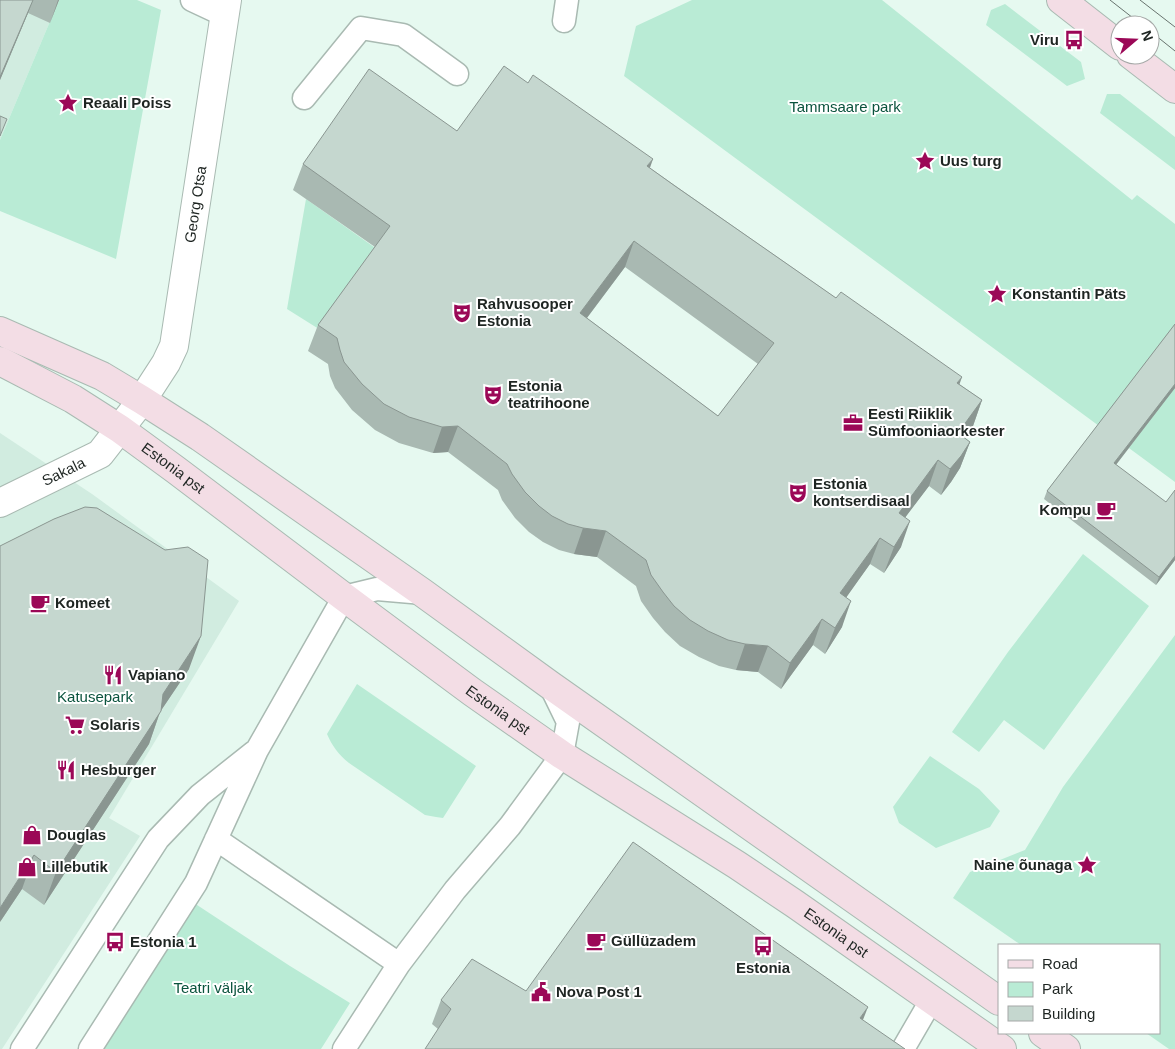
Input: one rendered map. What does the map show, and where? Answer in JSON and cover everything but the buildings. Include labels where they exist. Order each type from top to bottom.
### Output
[{"type":"main road","points":[[1061,0],[1110,38]]},
{"type":"main road","points":[[1144,65],[1175,89]]},
{"type":"main road","points":[[0,331],[102,376],[200,437],[998,1001]]},
{"type":"main road","name":"Estonia pst","points":[[0,361],[73,398],[120,429],[472,692],[562,755],[736,864],[1002,1049]]},
{"type":"main road","points":[[1044,1034],[1066,1049]]},
{"type":"street","name":"Georg Otsa","points":[[120,429],[142,400],[166,363],[174,346],[226,7]]},
{"type":"street","name":"Sakala","points":[[0,503],[100,454],[120,429]]},
{"type":"lane","points":[[192,0],[226,7]]},
{"type":"lane","points":[[304,98],[361,28],[403,35],[457,74]]},
{"type":"lane","points":[[90,1049],[196,882],[257,750],[344,597],[378,589],[423,593]]},
{"type":"lane","points":[[344,1049],[399,964],[455,890],[510,826],[562,755],[568,722],[550,685]]},
{"type":"lane","points":[[22,1049],[158,839],[200,795],[257,750]]},
{"type":"lane","points":[[216,839],[399,964]]},
{"type":"lane","points":[[903,1049],[932,999]]},
{"type":"shaded area","points":[[0,0],[59,0],[0,140]]},
{"type":"shaded area","name":"Solaris","points":[[0,433],[92,494],[239,601],[109,818],[140,836],[2,1049],[0,1049]]},
{"type":"green space","points":[[59,0],[137,0],[161,10],[116,259],[0,211],[0,140]]},
{"type":"green space","name":"Tammsaare park","points":[[692,0],[882,0],[1132,200],[1137,195],[1175,224],[1175,482],[624,76],[636,26]]},
{"type":"green space","points":[[1005,4],[1081,62],[1085,79],[1067,86],[986,25],[991,10]]},
{"type":"green space","points":[[1107,94],[1120,94],[1175,137],[1175,170],[1100,113]]},
{"type":"green space","points":[[306,199],[381,252],[322,331],[287,309]]},
{"type":"green space","points":[[1083,554],[1149,606],[1044,750],[1004,720],[979,752],[952,732],[1008,652]]},
{"type":"green space","points":[[1175,635],[1175,1049],[1169,1049],[1147,1034],[1160,1034],[1160,944],[1020,944],[953,898],[970,872],[1025,850],[1063,787]]},
{"type":"green space","points":[[357,684],[476,766],[443,818],[425,815],[349,763],[334,746],[327,734]]},
{"type":"green space","points":[[930,756],[979,789],[1000,811],[990,827],[936,848],[899,823],[893,807]]},
{"type":"green space","name":"Teatri väljak","points":[[194,903],[350,1003],[321,1049],[102,1049]]},
{"type":"tram line","points":[[1110,0],[1129,15]]},
{"type":"tram line","points":[[1140,0],[1175,27]]},
{"type":"tram line","points":[[1160,39],[1175,51]]},
{"type":"place","name":"Viru","points":[[1074,40]]},
{"type":"place","name":"Reaali Poiss","points":[[68,103]]},
{"type":"place","name":"Uus turg","points":[[925,161]]},
{"type":"place","name":"Konstantin Päts","points":[[997,294]]},
{"type":"place","name":"Rahvusooper Estonia","points":[[462,313]]},
{"type":"place","name":"Estonia teatrihoone","points":[[493,395]]},
{"type":"place","name":"Eesti Riiklik Sümfooniaorkester","points":[[853,423]]},
{"type":"place","name":"Estonia kontserdisaal","points":[[798,493]]},
{"type":"place","name":"Kompu","points":[[1106,510]]},
{"type":"place","name":"Komeet","points":[[40,603]]},
{"type":"place","name":"Vapiano","points":[[113,675]]},
{"type":"place","name":"Solaris","points":[[75,725]]},
{"type":"place","name":"Hesburger","points":[[66,770]]},
{"type":"place","name":"Douglas","points":[[32,835]]},
{"type":"place","name":"Naine õunaga","points":[[1087,865]]},
{"type":"place","name":"Lillebutik","points":[[27,867]]},
{"type":"place","name":"Güllüzadem","points":[[596,941]]},
{"type":"place","name":"Estonia 1","points":[[115,942]]},
{"type":"place","name":"Estonia","points":[[763,946]]},
{"type":"place","name":"Nova Post 1","points":[[541,992]]},
{"type":"park label","name":"Katusepark","points":[[95,697]]}]
